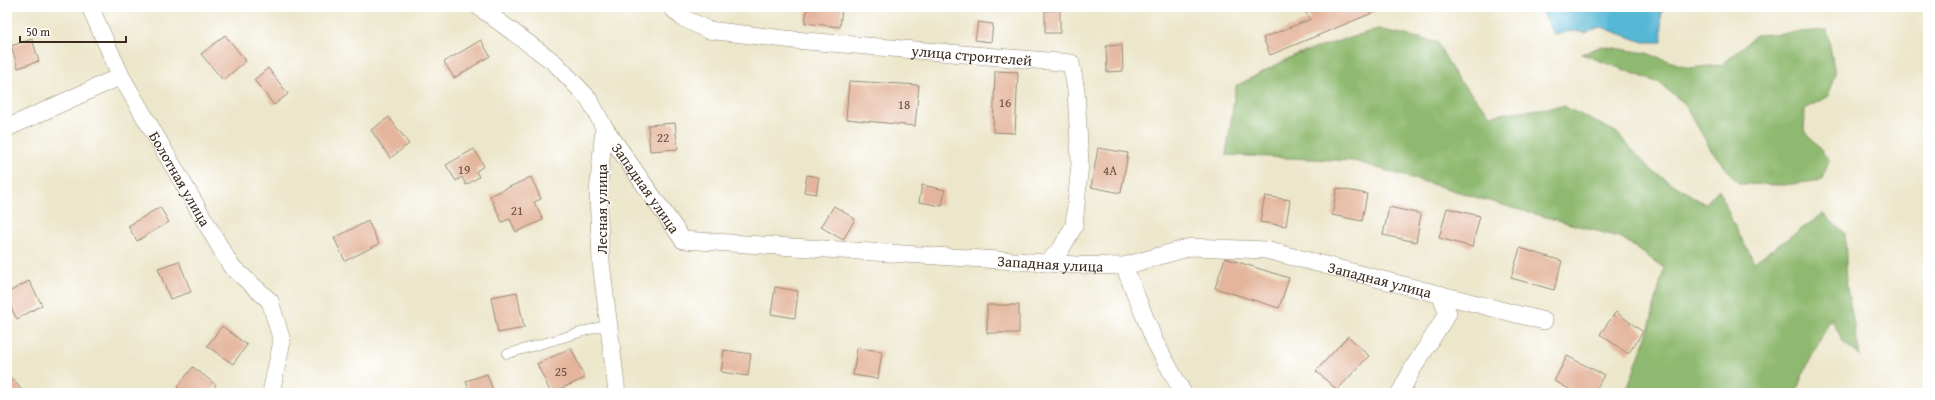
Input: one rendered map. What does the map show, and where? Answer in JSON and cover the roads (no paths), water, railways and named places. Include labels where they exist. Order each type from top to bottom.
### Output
[{"type":"street","name":"Болотная улица","points":[[90,7],[122,76],[231,266],[270,301],[282,341],[270,393]]},
{"type":"street","points":[[479,7],[555,63],[589,99],[604,127]]},
{"type":"street","name":"улица строителей","points":[[671,7],[683,18],[708,30],[794,40],[1071,63],[1076,90],[1080,163],[1074,226],[1061,249],[1047,263]]},
{"type":"street","points":[[7,128],[122,76]]},
{"type":"street","name":"Западная улица","points":[[604,127],[683,240],[1047,263],[1124,266],[1191,247],[1266,250],[1544,321]]},
{"type":"street","name":"Лесная улица","points":[[604,127],[598,193],[601,262],[617,393]]},
{"type":"street","points":[[1124,266],[1155,342],[1183,393]]},
{"type":"street","points":[[1400,393],[1413,368],[1448,313],[1440,294]]},
{"type":"lane","points":[[508,354],[609,324]]},
{"type":"water","points":[[1543,7],[1661,7],[1662,42],[1643,42],[1601,27],[1586,33],[1574,31],[1554,34],[1544,15]]}]
